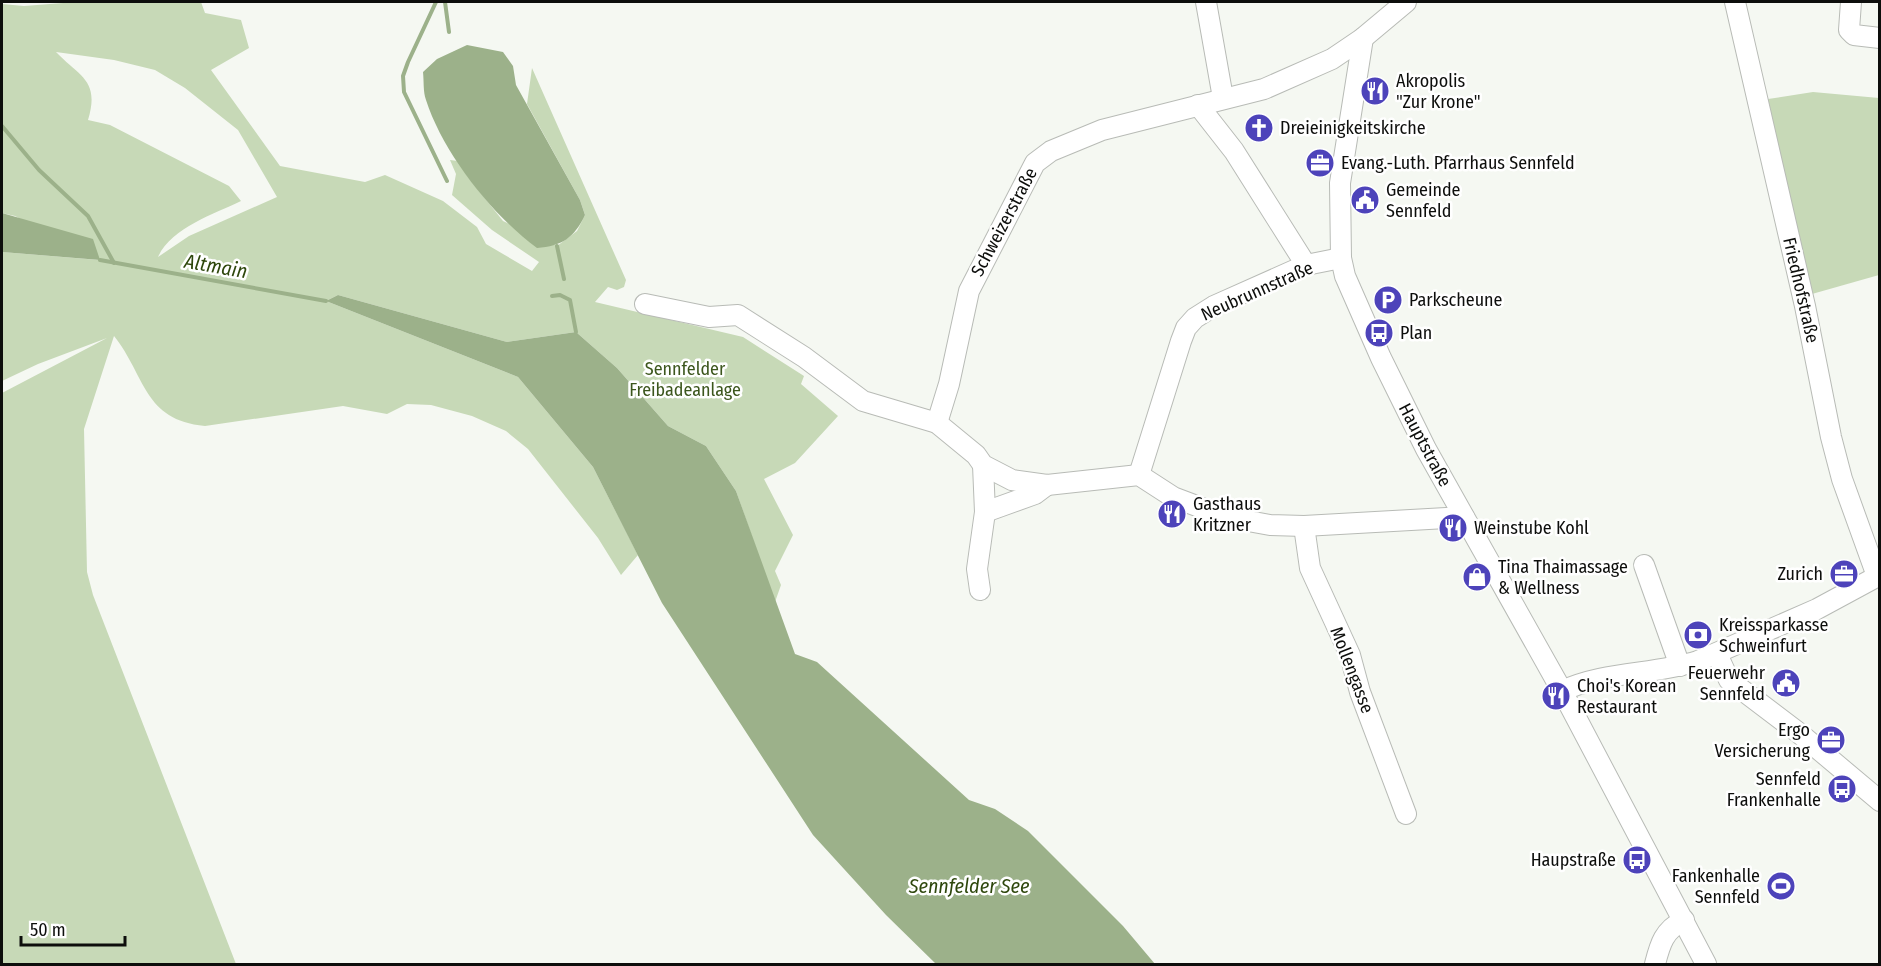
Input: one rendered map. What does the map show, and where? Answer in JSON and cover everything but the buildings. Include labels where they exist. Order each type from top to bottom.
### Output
[{"type":"street","points":[[1206,2],[1223,98]]},
{"type":"street","points":[[1363,38],[1406,2]]},
{"type":"street","name":"Friedhofstraße","points":[[1735,2],[1805,306],[1831,437],[1842,479],[1878,576]]},
{"type":"street","points":[[1851,2],[1849,30],[1854,35],[1880,38]]},
{"type":"street","name":"Schweizerstraße","points":[[937,423],[949,384],[969,291],[1035,163],[1051,152],[1102,130],[1264,89],[1332,59],[1363,38]]},
{"type":"street","name":"Hauptstraße","points":[[1363,38],[1340,183],[1341,258],[1345,276],[1381,358],[1426,449],[1562,691],[1706,964]]},
{"type":"street","points":[[1198,105],[1234,151],[1306,265]]},
{"type":"street","name":"Neubrunnstraße","points":[[1139,475],[1186,328],[1195,318],[1214,306],[1306,265],[1341,258]]},
{"type":"street","points":[[645,304],[709,317],[738,315],[804,357],[863,401],[937,423],[976,455],[983,465],[1012,480],[1047,485],[1139,475],[1173,497],[1226,517],[1270,525],[1304,526],[1464,517]]},
{"type":"street","points":[[980,590],[977,553],[985,512],[983,465]]},
{"type":"street","points":[[985,512],[1035,494],[1047,485]]},
{"type":"street","name":"Mollengasse","points":[[1304,526],[1310,568],[1350,655],[1360,692],[1406,814]]},
{"type":"street","points":[[1644,565],[1680,666]]},
{"type":"street","points":[[1562,691],[1598,678],[1680,666],[1717,654],[1817,609],[1878,576]]},
{"type":"street","points":[[1717,654],[1729,680],[1799,732],[1880,801]]},
{"type":"street","points":[[1654,964],[1661,940],[1672,926],[1684,920]]},
{"type":"green space","name":"Sennfelder Freibadeanlage","points":[[76,2],[201,2],[205,13],[241,20],[249,48],[211,70],[280,166],[365,182],[385,175],[443,201],[477,227],[486,244],[532,271],[539,262],[492,230],[452,195],[456,174],[450,160],[458,161],[503,221],[557,246],[577,231],[585,215],[580,200],[527,104],[532,68],[626,280],[624,287],[617,290],[608,287],[595,302],[743,337],[804,376],[801,384],[838,416],[795,463],[764,479],[793,535],[775,571],[781,585],[775,602],[736,491],[706,446],[668,426],[617,368],[576,332],[507,342],[338,295],[326,301],[518,377],[593,467],[638,555],[621,575],[598,538],[528,449],[506,431],[472,416],[431,405],[407,404],[387,414],[343,406],[205,426],[185,422],[169,415],[157,405],[148,394],[125,351],[114,336],[84,429],[87,572],[93,595],[236,964],[2,964],[2,393],[107,338],[38,364],[2,381],[2,252],[99,260],[15,216],[2,213],[2,4],[24,6]],"holes":[[[56,52],[114,60],[155,70],[185,88],[238,130],[277,197],[189,236],[158,257],[164,247],[183,230],[241,201],[229,186],[110,125],[88,120],[91,96],[86,80]]]},
{"type":"green space","points":[[1813,92],[1879,98],[1879,275],[1812,294],[1768,99]]},
{"type":"water","points":[[467,45],[503,52],[513,66],[516,85],[580,200],[585,215],[572,235],[560,243],[537,248],[503,218],[471,182],[444,141],[434,120],[425,97],[423,72],[437,59]]},
{"type":"water","points":[[2,213],[93,239],[100,260],[2,252]]},
{"type":"water","name":"Sennfelder See","points":[[338,295],[507,342],[576,332],[617,368],[668,426],[706,446],[736,491],[795,654],[817,662],[969,800],[995,809],[1028,831],[1123,926],[1155,964],[936,964],[886,915],[813,835],[662,603],[593,467],[518,377],[326,301]]},
{"type":"waterway","points":[[436,2],[403,76],[404,92],[447,181]]},
{"type":"waterway","points":[[445,2],[449,32]]},
{"type":"waterway","points":[[2,126],[39,170],[88,216],[114,263]]},
{"type":"waterway","points":[[557,246],[564,279]]},
{"type":"waterway","name":"Altmain","points":[[100,260],[326,301]]},
{"type":"waterway","points":[[552,296],[560,295],[570,300],[576,332]]},
{"type":"place","name":"Akropolis \"Zur Krone\"","points":[[1375,91]]},
{"type":"place","name":"Dreieinigkeitskirche","points":[[1259,128]]},
{"type":"place","name":"Evang.-Luth. Pfarrhaus Sennfeld","points":[[1320,163]]},
{"type":"place","name":"Gemeinde Sennfeld","points":[[1365,200]]},
{"type":"place","name":"Parkscheune","points":[[1388,300]]},
{"type":"place","name":"Plan","points":[[1379,333]]},
{"type":"place","name":"Gasthaus Kritzner","points":[[1172,514]]},
{"type":"place","name":"Weinstube Kohl","points":[[1453,528]]},
{"type":"place","name":"Zurich","points":[[1844,574]]},
{"type":"place","name":"Tina Thaimassage & Wellness","points":[[1477,577]]},
{"type":"place","name":"Kreissparkasse Schweinfurt","points":[[1698,635]]},
{"type":"place","name":"Feuerwehr Sennfeld","points":[[1786,683]]},
{"type":"place","name":"Choi's Korean Restaurant","points":[[1556,696]]},
{"type":"place","name":"Ergo Versicherung","points":[[1831,740]]},
{"type":"place","name":"Sennfeld Frankenhalle","points":[[1842,789]]},
{"type":"place","name":"Haupstraße","points":[[1637,860]]},
{"type":"place","name":"Fankenhalle Sennfeld","points":[[1781,886]]}]
